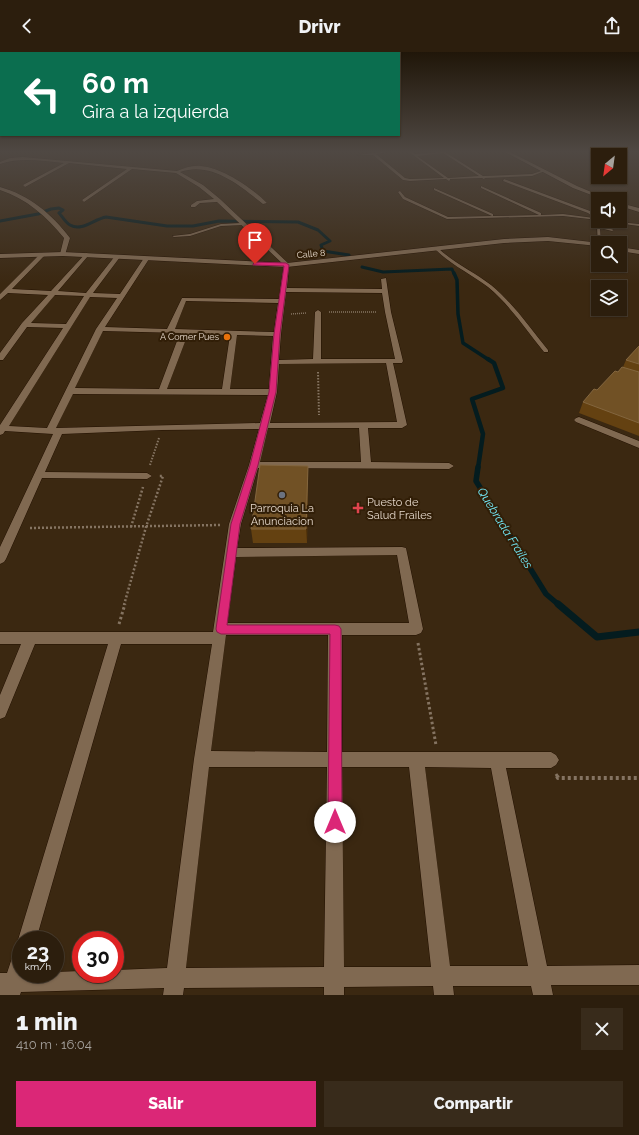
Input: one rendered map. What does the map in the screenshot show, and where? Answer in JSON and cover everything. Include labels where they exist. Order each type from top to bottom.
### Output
[{"type":"street","points":[[19,196],[40,208],[51,218],[67,238],[63,254]]},
{"type":"street","points":[[84,201],[91,196]]},
{"type":"street","points":[[174,987],[202,759],[235,524],[254,465],[273,392],[277,334],[284,290],[286,265],[213,196]]},
{"type":"street","points":[[255,196],[265,203]]},
{"type":"street","points":[[193,206],[200,200],[218,200]]},
{"type":"street","points":[[627,206],[639,210]]},
{"type":"street","name":"Calle 8","points":[[0,256],[63,254],[286,265],[504,241],[534,239],[571,240],[591,243]]},
{"type":"street","points":[[627,249],[639,252]]},
{"type":"street","points":[[0,298],[43,254]]},
{"type":"street","points":[[0,358],[25,325],[86,255]]},
{"type":"street","points":[[1,429],[88,295],[117,257]]},
{"type":"street","points":[[0,560],[38,475],[70,391],[100,329],[146,259]]},
{"type":"street","points":[[276,362],[398,361],[388,312],[384,279]]},
{"type":"street","points":[[284,290],[385,291]]},
{"type":"street","points":[[6,292],[121,296]]},
{"type":"street","points":[[170,331],[184,299],[282,301]]},
{"type":"street","points":[[317,361],[318,312]]},
{"type":"street","points":[[25,325],[68,326]]},
{"type":"street","points":[[100,329],[277,334]]},
{"type":"street","points":[[162,391],[186,331]]},
{"type":"street","points":[[226,391],[234,332]]},
{"type":"street","points":[[1,429],[55,431],[265,425],[402,425],[389,361]]},
{"type":"street","points":[[70,391],[273,392]]},
{"type":"street","points":[[579,420],[639,445]]},
{"type":"street","points":[[363,425],[366,465]]},
{"type":"street","points":[[254,465],[449,466]]},
{"type":"street","points":[[38,475],[147,476]]},
{"type":"street","points":[[0,638],[116,638],[335,629],[416,629],[402,551],[231,553]]},
{"type":"street","points":[[334,986],[335,629]]},
{"type":"street","points":[[0,712],[30,638]]},
{"type":"street","points":[[30,931],[116,638]]},
{"type":"street","points":[[202,759],[551,760]]},
{"type":"street","points":[[416,760],[443,986]]},
{"type":"street","points":[[497,760],[543,995]]},
{"type":"street","points":[[8,987],[443,986],[539,976],[639,975]]},
{"type":"lane","points":[[402,196],[447,218],[563,215],[591,218]]},
{"type":"lane","points":[[450,196],[494,216]]},
{"type":"lane","points":[[501,196],[542,215]]},
{"type":"lane","points":[[547,196],[591,214]]},
{"type":"lane","points":[[174,236],[190,235],[221,225],[241,223]]},
{"type":"lane","points":[[627,223],[639,225]]},
{"type":"lane","points":[[598,236],[598,227],[612,230]]},
{"type":"lane","points":[[437,249],[444,256],[489,286],[504,300],[546,351]]},
{"type":"path","points":[[280,314],[318,312],[388,312]]},
{"type":"path","points":[[317,361],[319,425]]},
{"type":"path","points":[[116,638],[146,527],[163,476],[147,476]]},
{"type":"path","points":[[15,528],[146,527],[235,524]]},
{"type":"path","points":[[416,629],[439,760]]},
{"type":"path","points":[[551,760],[558,778],[639,778]]},
{"type":"building","points":[[639,346],[639,364],[626,360]]},
{"type":"building","points":[[622,367],[639,372],[639,423],[583,402],[594,389],[597,390],[615,371],[618,372]]},
{"type":"building","points":[[260,465],[308,466],[306,529],[251,529]]},
{"type":"waterway","name":"Quebrada Frailes","points":[[0,221],[38,214],[51,209],[59,208],[63,210],[59,213],[65,221],[74,227],[84,226],[106,217],[167,226],[193,226],[219,221],[298,222],[318,230],[330,241],[321,245],[323,251],[349,255]]},
{"type":"waterway","name":"Quebrada Frailes","points":[[362,267],[383,272],[452,269],[454,274]]},
{"type":"waterway","name":"Quebrada Frailes","points":[[454,273],[457,280],[458,314],[463,343],[489,360]]},
{"type":"waterway","name":"Quebrada Frailes","points":[[478,468],[483,434],[472,399],[503,388],[494,363],[488,359]]},
{"type":"waterway","name":"Quebrada Frailes","points":[[478,467],[476,481],[546,594],[559,605]]},
{"type":"waterway","name":"Quebrada Frailes","points":[[558,604],[597,637],[639,632]]},
{"type":"place","name":"A Comer Pues","points":[[227,337]]},
{"type":"place","name":"Parroquia La Anunciacion","points":[[282,495]]},
{"type":"place","name":"Puesto de Salud Frailes","points":[[358,508]]},
{"type":"route","points":[[255,264],[286,265],[284,290],[277,334],[273,392],[254,465],[235,524],[221,629],[335,629],[335,822]]}]
